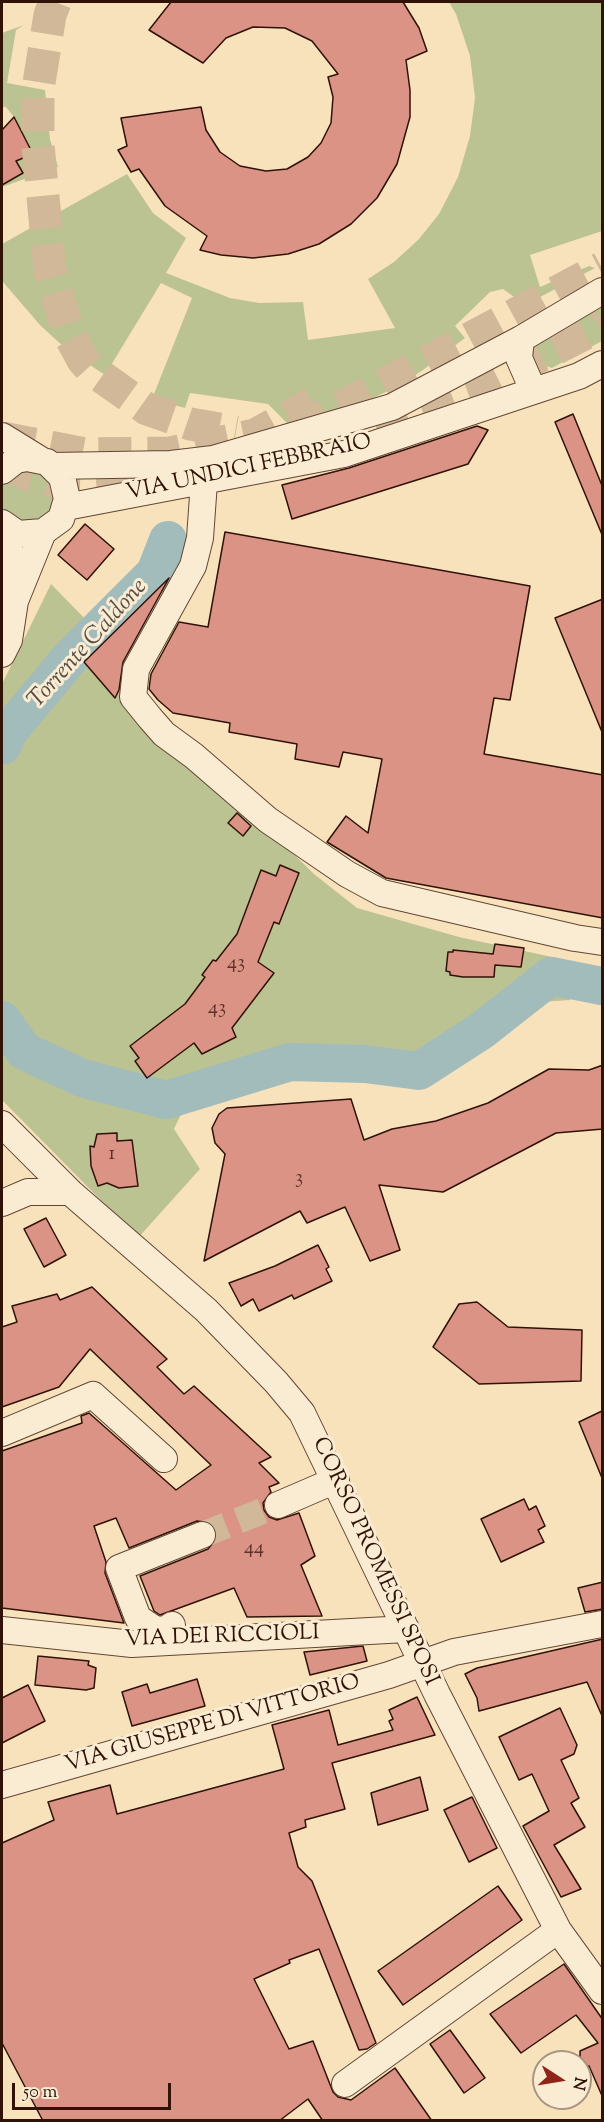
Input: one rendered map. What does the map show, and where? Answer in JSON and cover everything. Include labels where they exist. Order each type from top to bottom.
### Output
[{"type":"street","name":"VIA UNDICI FEBBRAIO","points":[[2,471],[16,460],[46,463],[171,464],[213,459],[392,408],[521,339],[603,291]]},
{"type":"street","points":[[521,339],[519,358],[533,390]]},
{"type":"street","name":"VIA UNDICI FEBBRAIO","points":[[66,507],[344,454],[579,376],[603,364]]},
{"type":"street","points":[[2,436],[46,463],[65,483],[66,507],[54,525],[43,532],[18,534],[4,525]]},
{"type":"street","points":[[204,482],[200,538],[193,566],[136,669],[133,686],[133,697],[164,734],[194,756],[268,820],[347,874],[382,893],[575,938],[603,942]]},
{"type":"street","points":[[2,654],[9,640],[4,525]]},
{"type":"street","points":[[8,603],[43,532]]},
{"type":"street","name":"CORSO PROMESSI SPOSI","points":[[2,1124],[70,1192],[206,1310],[276,1382],[302,1413],[406,1629],[558,1930],[603,1991]]},
{"type":"street","points":[[2,1203],[28,1192],[70,1192]]},
{"type":"street","points":[[2,1433],[93,1395],[164,1459]]},
{"type":"street","points":[[291,1481],[332,1473]]},
{"type":"street","points":[[278,1505],[332,1473]]},
{"type":"street","points":[[172,1625],[167,1629],[156,1629],[138,1618],[119,1568],[202,1535]]},
{"type":"street","name":"VIA GIUSEPPE DI VITTORIO","points":[[2,1785],[378,1678],[454,1652],[603,1624]]},
{"type":"street","name":"VIA DEI RICCIOLI","points":[[2,1630],[132,1644],[406,1629]]},
{"type":"street","points":[[345,2084],[558,1930]]},
{"type":"green space","points":[[449,2],[602,2],[602,231],[530,255],[540,287],[589,266],[595,268],[525,305],[503,289],[490,292],[455,326],[465,338],[423,370],[399,386],[364,402],[296,424],[287,423],[268,404],[190,393],[185,408],[152,399],[192,298],[161,283],[105,375],[66,349],[40,325],[3,282],[2,244],[127,174],[153,213],[186,238],[166,273],[230,298],[259,303],[303,302],[308,340],[395,328],[368,279],[394,262],[419,239],[439,214],[458,177],[470,136],[475,98],[470,56],[456,14]]},
{"type":"green space","points":[[24,25],[16,30],[7,83],[45,90],[50,139],[58,167],[2,187],[2,183],[23,173],[16,161],[33,154],[14,117],[5,106],[2,109],[2,33]]},
{"type":"green space","points":[[602,303],[602,341],[552,368],[542,365],[536,356],[535,345]]},
{"type":"green space","points":[[33,469],[49,478],[56,495],[52,513],[30,528],[2,514],[2,482],[14,471]]},
{"type":"green space","points":[[51,584],[137,672],[133,686],[268,829],[314,874],[357,908],[459,937],[557,958],[577,971],[570,1000],[528,1003],[438,1071],[411,1080],[399,1079],[365,1064],[290,1062],[228,1081],[184,1108],[174,1129],[200,1169],[138,1238],[2,1100],[2,684]]},
{"type":"building","points":[[171,2],[403,2],[419,28],[427,51],[406,60],[410,90],[410,117],[397,164],[377,198],[351,224],[319,244],[288,254],[253,258],[221,255],[200,250],[207,236],[165,206],[139,169],[131,172],[118,150],[127,146],[121,118],[201,107],[206,130],[220,152],[240,166],[266,171],[287,169],[308,157],[321,143],[331,123],[333,97],[328,77],[338,74],[312,41],[285,28],[253,27],[226,38],[203,63],[149,30]]},
{"type":"building","points":[[14,117],[33,154],[16,161],[23,173],[2,185],[2,130]]},
{"type":"building","points":[[573,414],[603,488],[603,537],[555,422]]},
{"type":"building","points":[[477,426],[488,430],[468,464],[292,519],[282,485],[349,468]]},
{"type":"building","points":[[85,524],[114,549],[87,580],[58,555]]},
{"type":"building","points":[[225,532],[530,586],[510,700],[494,698],[484,754],[603,775],[603,918],[386,878],[327,842],[346,816],[368,833],[382,759],[343,752],[339,767],[295,759],[297,744],[229,732],[230,723],[173,713],[158,700],[149,689],[151,674],[179,622],[208,627]]},
{"type":"building","points":[[169,578],[123,662],[119,690],[115,698],[84,662]]},
{"type":"building","points":[[603,599],[603,732],[602,732],[555,618]]},
{"type":"building","points":[[237,813],[251,826],[243,836],[228,823]]},
{"type":"building","points":[[280,865],[299,873],[279,924],[274,922],[258,962],[274,973],[232,1028],[236,1037],[202,1054],[194,1043],[147,1078],[135,1061],[139,1058],[130,1046],[185,1004],[205,977],[202,975],[213,960],[216,961],[237,934],[261,870],[276,876]]},
{"type":"building","points":[[495,944],[524,948],[521,967],[495,965],[494,977],[463,977],[450,975],[450,972],[446,971],[448,952],[453,952],[453,950],[493,954]]},
{"type":"building","points":[[603,1065],[603,1129],[556,1133],[443,1192],[379,1185],[400,1250],[370,1261],[345,1207],[307,1223],[300,1211],[204,1261],[225,1154],[215,1143],[212,1128],[219,1114],[227,1108],[351,1099],[364,1140],[392,1129],[436,1121],[488,1103],[549,1069],[589,1070]]},
{"type":"building","points":[[117,1133],[117,1141],[132,1140],[138,1186],[119,1188],[107,1183],[98,1186],[91,1166],[90,1146],[94,1147],[97,1134]]},
{"type":"building","points":[[46,1218],[66,1255],[44,1267],[24,1229]]},
{"type":"building","points":[[318,1245],[329,1267],[326,1269],[332,1281],[294,1299],[292,1295],[259,1311],[253,1299],[241,1306],[229,1283],[275,1266]]},
{"type":"building","points":[[92,1287],[167,1359],[157,1367],[184,1394],[194,1386],[271,1457],[259,1463],[279,1483],[269,1487],[271,1492],[263,1503],[264,1510],[269,1517],[277,1520],[299,1513],[315,1556],[301,1565],[322,1616],[247,1617],[234,1588],[160,1615],[154,1611],[140,1576],[208,1549],[217,1538],[216,1529],[211,1523],[197,1521],[129,1548],[116,1518],[94,1526],[106,1562],[105,1573],[124,1623],[2,1608],[2,1451],[82,1423],[81,1416],[89,1413],[176,1490],[211,1465],[90,1349],[59,1387],[2,1407],[2,1327],[17,1322],[12,1306],[57,1294],[60,1300]]},
{"type":"building","points":[[477,1302],[508,1327],[582,1330],[581,1381],[479,1384],[433,1347],[459,1304]]},
{"type":"building","points":[[602,1411],[602,1478],[579,1422]]},
{"type":"building","points":[[524,1499],[529,1510],[536,1506],[545,1526],[538,1530],[544,1542],[501,1562],[481,1519]]},
{"type":"building","points":[[603,1582],[603,1609],[585,1612],[578,1588]]},
{"type":"building","points":[[603,1639],[603,1718],[587,1682],[479,1711],[477,1698],[465,1674],[477,1668]]},
{"type":"building","points":[[363,1646],[367,1661],[310,1675],[304,1652]]},
{"type":"building","points":[[38,1656],[89,1661],[88,1665],[96,1668],[94,1688],[86,1690],[35,1685]]},
{"type":"building","points":[[197,1679],[205,1706],[132,1726],[122,1692],[147,1684],[150,1693]]},
{"type":"building","points":[[28,1685],[45,1721],[2,1743],[2,1698]]},
{"type":"building","points":[[417,1697],[435,1735],[332,1763],[345,1809],[305,1820],[306,1827],[289,1833],[298,1867],[312,1881],[376,2043],[367,2049],[359,2050],[319,1949],[289,1960],[290,1963],[254,1979],[289,2049],[313,2041],[333,2092],[338,2097],[351,2100],[395,2068],[432,2121],[323,2121],[308,2099],[279,2121],[43,2121],[2,2043],[2,1843],[54,1820],[48,1802],[110,1785],[117,1814],[284,1769],[272,1725],[329,1710],[338,1745],[393,1730],[389,1721],[393,1719],[389,1710]]},
{"type":"building","points":[[560,1708],[577,1745],[574,1754],[561,1760],[579,1798],[571,1803],[585,1827],[554,1845],[581,1889],[561,1897],[523,1826],[549,1811],[532,1774],[519,1780],[499,1737]]},
{"type":"building","points":[[420,1777],[428,1810],[378,1825],[371,1793]]},
{"type":"building","points":[[472,1797],[497,1848],[469,1862],[444,1810]]},
{"type":"building","points":[[498,1886],[522,1920],[403,2005],[378,1971]]},
{"type":"building","points":[[564,1964],[603,2020],[603,2098],[592,2073],[592,2050],[582,2050],[598,2043],[576,2015],[521,2053],[490,2014]]},
{"type":"building","points":[[450,2030],[485,2078],[464,2093],[430,2044]]},
{"type":"waterway","name":"Torrente Caldone","points":[[2,746],[9,731],[69,659],[155,573],[168,540]]},
{"type":"waterway","name":"Torrente Caldone","points":[[2,1020],[24,1051],[82,1078],[166,1100],[290,1062],[365,1064],[419,1071],[481,1031],[551,976],[602,986]]},
{"type":"tunnel","points":[[55,2],[50,15],[38,89],[38,145],[50,270],[69,334],[83,360],[92,370],[147,409],[190,424],[236,432]]},
{"type":"tunnel","points":[[297,431],[602,268]]},
{"type":"tunnel","points":[[375,424],[491,381],[586,333],[602,320]]},
{"type":"tunnel","points":[[2,438],[85,454],[170,453],[255,435],[313,403]]},
{"type":"tunnel","points":[[2,462],[28,475],[57,482],[83,483],[152,476],[184,469]]},
{"type":"tunnel","points":[[202,1535],[278,1505]]}]
